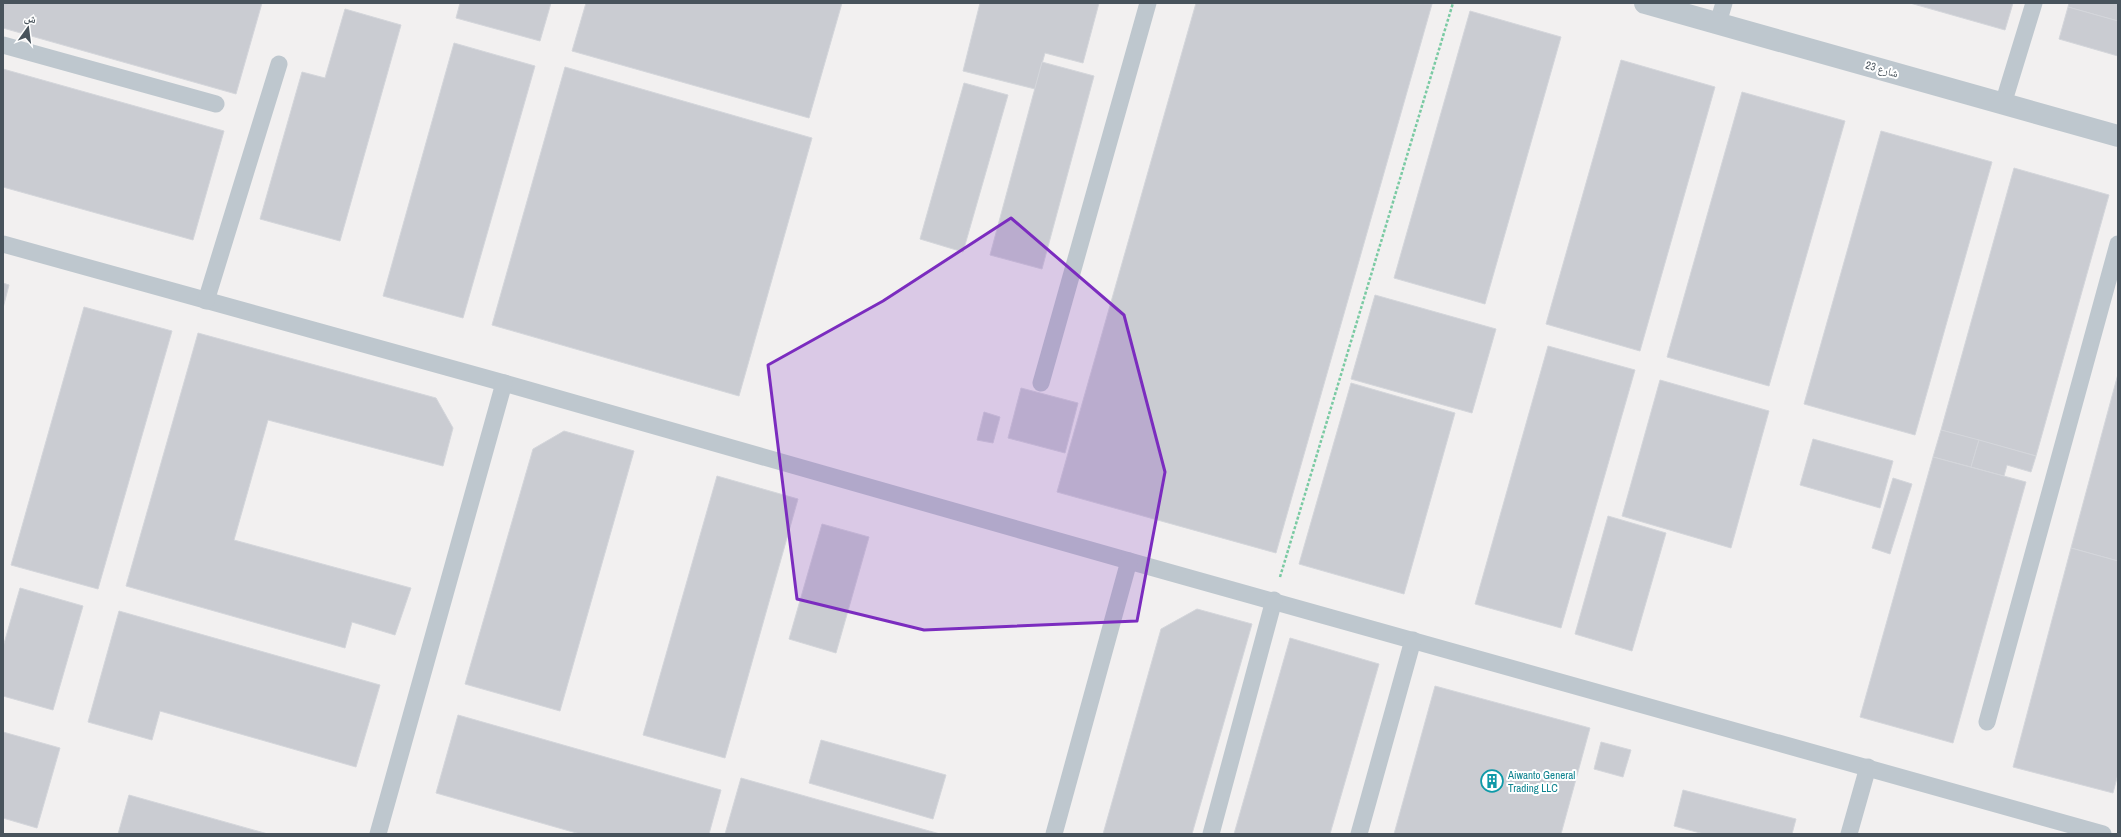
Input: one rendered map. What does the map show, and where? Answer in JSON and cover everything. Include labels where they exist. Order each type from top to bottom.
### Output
[{"type":"street","name":"شارع 23","points":[[1645,3],[2118,136]]},
{"type":"lane","points":[[1041,383],[1148,3]]},
{"type":"lane","points":[[1718,24],[1724,3]]},
{"type":"lane","points":[[2003,104],[2034,3]]},
{"type":"lane","points":[[3,45],[216,104]]},
{"type":"lane","points":[[206,301],[279,64]]},
{"type":"lane","points":[[3,244],[504,383],[1129,561],[1274,600],[2103,834]]},
{"type":"lane","points":[[1987,722],[2118,244]]},
{"type":"lane","points":[[378,834],[504,383]]},
{"type":"lane","points":[[1054,834],[1129,561]]},
{"type":"lane","points":[[1211,834],[1274,600]]},
{"type":"lane","points":[[1360,834],[1413,640]]},
{"type":"lane","points":[[1849,834],[1868,768]]},
{"type":"path","points":[[1274,600],[1453,3]]},
{"type":"highlighted area","points":[[1011,218],[1124,315],[1165,472],[1137,621],[924,630],[797,599],[768,365],[883,301]]},
{"type":"building","points":[[3,3],[262,3],[236,94],[3,28]]},
{"type":"building","points":[[460,3],[551,3],[540,41],[456,18]]},
{"type":"building","points":[[586,3],[842,3],[809,118],[572,51]]},
{"type":"building","points":[[980,3],[1099,3],[1083,63],[1045,53],[1035,89],[963,71]]},
{"type":"building","points":[[1196,3],[1432,4],[1276,553],[1057,492]]},
{"type":"building","points":[[1910,3],[2013,3],[2005,30]]},
{"type":"building","points":[[2069,3],[2118,3],[2118,21],[2068,7]]},
{"type":"building","points":[[2068,7],[2118,21],[2118,56],[2059,39]]},
{"type":"building","points":[[345,9],[401,25],[340,241],[260,219],[302,72],[325,78]]},
{"type":"building","points":[[1470,11],[1561,37],[1485,304],[1394,278]]},
{"type":"building","points":[[454,43],[535,66],[463,318],[383,296]]},
{"type":"building","points":[[1621,60],[1715,87],[1640,351],[1546,324]]},
{"type":"building","points":[[1042,62],[1094,76],[1042,269],[990,255]]},
{"type":"building","points":[[565,67],[812,138],[739,396],[492,325]]},
{"type":"building","points":[[3,69],[224,131],[193,240],[3,187]]},
{"type":"building","points":[[964,83],[1008,95],[963,252],[920,239]]},
{"type":"building","points":[[1742,92],[1845,121],[1769,386],[1667,357]]},
{"type":"building","points":[[1881,131],[1992,162],[1915,435],[1804,404]]},
{"type":"building","points":[[2014,168],[2109,195],[2036,456],[1941,430]]},
{"type":"building","points":[[3,283],[9,285],[3,308]]},
{"type":"building","points":[[1375,295],[1496,329],[1472,413],[1351,379]]},
{"type":"building","points":[[84,307],[172,331],[98,589],[11,565]]},
{"type":"building","points":[[198,333],[436,398],[453,428],[443,466],[268,420],[234,540],[411,588],[395,635],[352,622],[345,648],[126,586]]},
{"type":"building","points":[[1548,346],[1635,370],[1561,628],[1475,604]]},
{"type":"building","points":[[2118,374],[2118,561],[2071,548]]},
{"type":"building","points":[[1660,380],[1769,411],[1731,548],[1622,516]]},
{"type":"building","points":[[1351,383],[1455,413],[1404,594],[1299,564]]},
{"type":"building","points":[[1021,388],[1078,403],[1065,453],[1008,438]]},
{"type":"building","points":[[984,412],[1000,417],[993,443],[977,440]]},
{"type":"building","points":[[1941,430],[1979,440],[1971,467],[1933,457]]},
{"type":"building","points":[[564,431],[634,451],[560,711],[465,684],[533,449]]},
{"type":"building","points":[[1813,439],[1893,461],[1880,508],[1800,485]]},
{"type":"building","points":[[1979,440],[2036,456],[2031,472],[2007,465],[2004,476],[1971,467]]},
{"type":"building","points":[[1933,457],[2026,482],[1953,743],[1860,717]]},
{"type":"building","points":[[717,476],[798,499],[725,758],[643,735]]},
{"type":"building","points":[[1893,478],[1912,484],[1890,554],[1872,548]]},
{"type":"building","points":[[1608,516],[1666,533],[1632,651],[1575,634]]},
{"type":"building","points":[[822,524],[869,537],[836,653],[789,639]]},
{"type":"building","points":[[2071,548],[2118,561],[2118,774],[2113,793],[2013,767]]},
{"type":"building","points":[[20,588],[83,606],[53,710],[3,696],[3,647]]},
{"type":"building","points":[[1197,609],[1252,624],[1192,834],[1103,834],[1161,629]]},
{"type":"building","points":[[119,611],[380,685],[356,767],[160,711],[152,740],[88,722]]},
{"type":"building","points":[[1290,638],[1379,664],[1330,834],[1234,834]]},
{"type":"building","name":"Aiwanto General Trading LLC","points":[[1435,686],[1590,728],[1561,834],[1394,834]]},
{"type":"building","points":[[458,715],[721,790],[709,834],[580,834],[436,793]]},
{"type":"building","points":[[3,732],[60,748],[37,828],[3,818]]},
{"type":"building","points":[[821,740],[946,775],[933,819],[809,783]]},
{"type":"building","points":[[1601,742],[1631,750],[1623,777],[1594,769]]},
{"type":"building","points":[[741,778],[940,834],[725,834]]},
{"type":"building","points":[[1683,790],[1796,819],[1792,834],[1704,834],[1674,826]]},
{"type":"building","points":[[129,795],[268,834],[118,834]]},
{"type":"place","name":"Aiwanto General Trading LLC","points":[[1492,781]]}]
